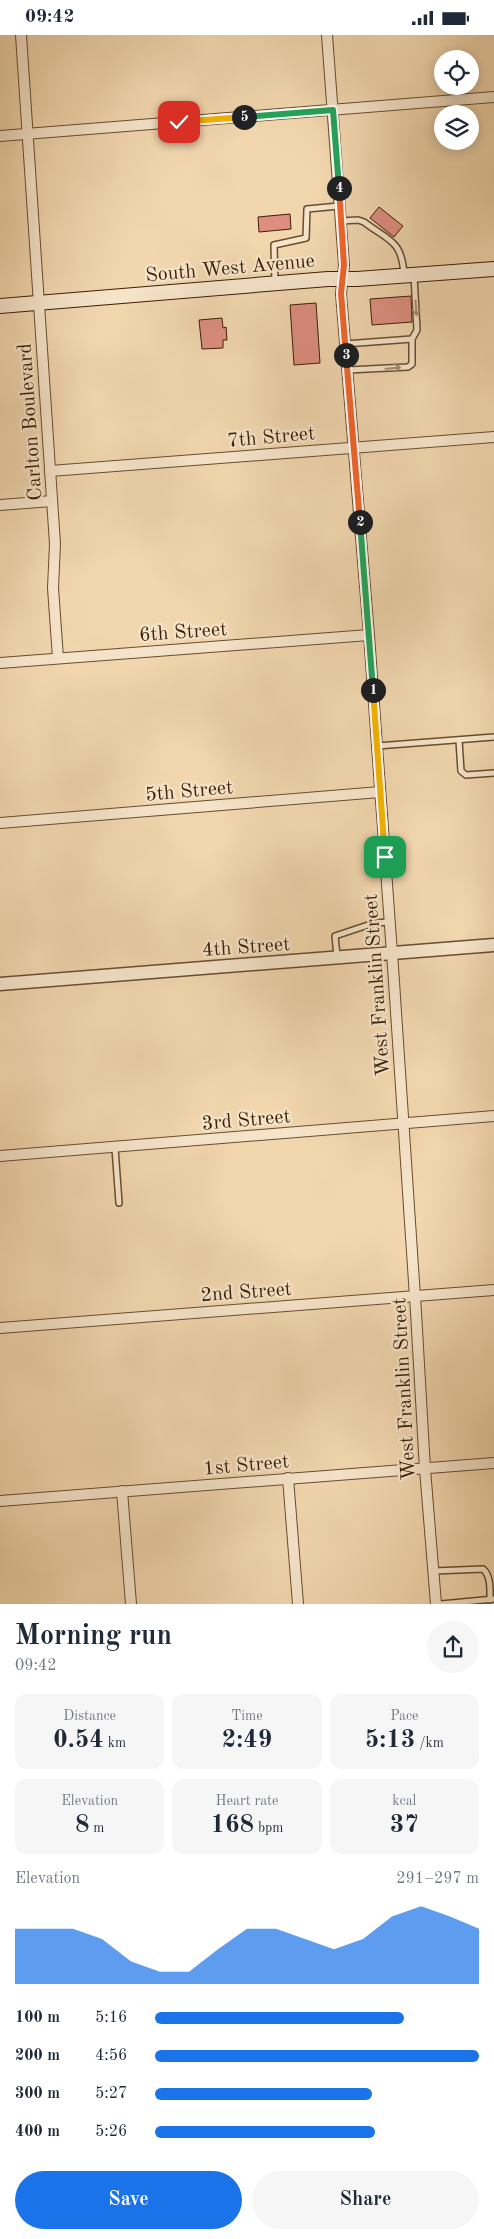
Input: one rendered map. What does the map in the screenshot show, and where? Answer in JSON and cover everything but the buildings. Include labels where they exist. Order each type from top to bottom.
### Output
[{"type":"main road","name":"South West Avenue","points":[[0,306],[328,279],[343,280],[494,269]]},
{"type":"street","name":"Carlton Boulevard","points":[[21,35],[55,544],[53,588],[58,658]]},
{"type":"street","name":"West Franklin Street","points":[[327,35],[341,221],[343,280],[341,293],[344,344],[348,370],[390,922],[415,1296],[424,1469],[436,1604]]},
{"type":"street","points":[[0,136],[494,97]]},
{"type":"street","name":"7th Street","points":[[50,471],[494,437]]},
{"type":"street","points":[[0,505],[52,501]]},
{"type":"street","name":"6th Street","points":[[0,663],[369,635]]},
{"type":"street","name":"5th Street","points":[[0,823],[380,792]]},
{"type":"street","name":"4th Street","points":[[0,984],[494,945]]},
{"type":"street","name":"3rd Street","points":[[0,1156],[494,1116]]},
{"type":"street","name":"2nd Street","points":[[0,1328],[494,1290]]},
{"type":"street","name":"1st Street","points":[[0,1501],[494,1463]]},
{"type":"street","points":[[288,1478],[298,1604]]},
{"type":"street","points":[[122,1491],[131,1604]]},
{"type":"lane","points":[[275,283],[274,245],[306,238],[307,209],[340,206]]},
{"type":"lane","points":[[341,221],[358,220],[364,222],[398,247],[409,276],[417,330],[412,339],[412,365],[408,367],[348,370]]},
{"type":"lane","points":[[344,344],[412,339]]},
{"type":"lane","points":[[377,746],[494,737]]},
{"type":"lane","points":[[459,739],[461,771],[466,775],[494,773]]},
{"type":"lane","points":[[337,957],[335,936],[374,923],[390,922]]},
{"type":"lane","points":[[115,1148],[119,1203]]},
{"type":"lane","points":[[433,1571],[484,1569],[489,1579],[492,1599],[441,1604]]},
{"type":"route","points":[[179,122],[333,110],[344,265],[341,293],[344,344],[348,370],[385,857]]}]
